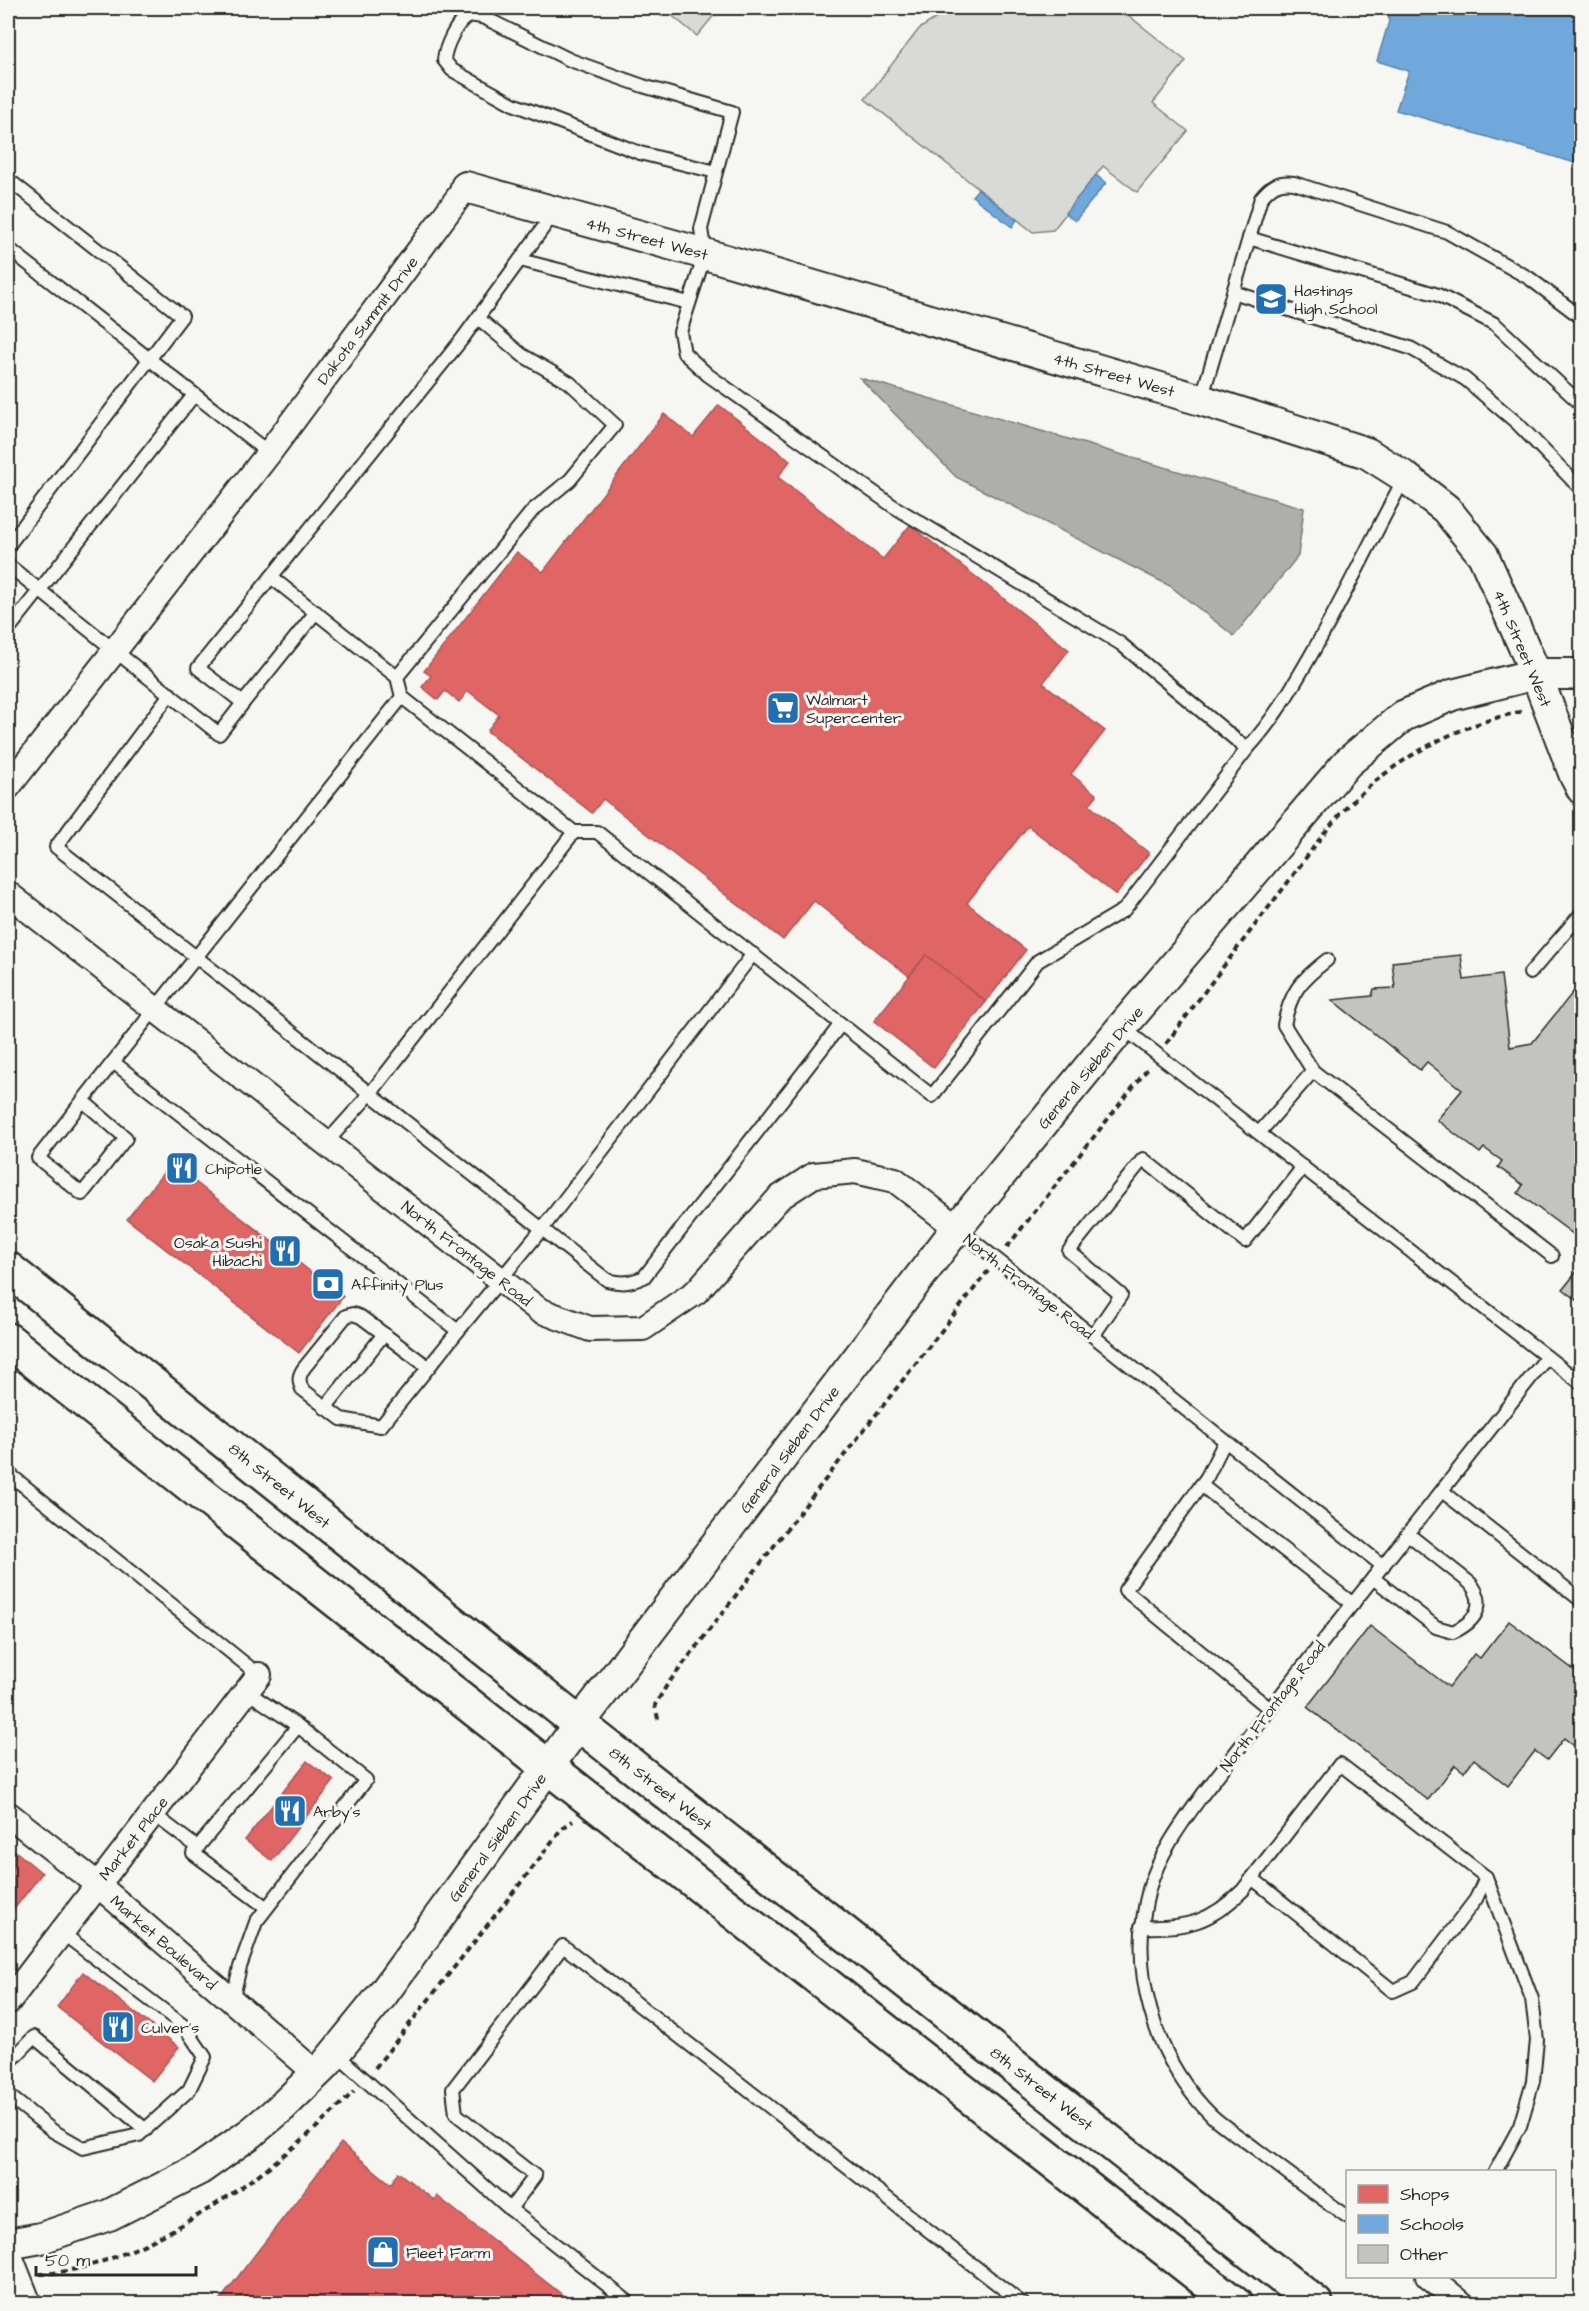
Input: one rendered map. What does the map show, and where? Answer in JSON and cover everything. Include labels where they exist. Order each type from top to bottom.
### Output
[{"type":"highway","name":"8th Street West","points":[[8,1269],[579,1724],[1316,2304]]},
{"type":"highway","points":[[8,1340],[265,1547],[548,1765],[1235,2304]]},
{"type":"street","name":"4th Street West","points":[[466,187],[705,254],[1201,400],[1367,453],[1405,477],[1446,509],[1483,555],[1536,674],[1581,789]]},
{"type":"street","name":"Dakota Summit Drive","points":[[8,787],[269,453],[466,187]]},
{"type":"street","name":"General Sieben Drive","points":[[8,2244],[41,2238],[109,2216],[192,2174],[251,2133],[282,2107],[326,2064],[383,1994],[548,1765],[957,1228],[1122,1027],[1347,763],[1403,716],[1452,696],[1536,674],[1581,674]]},
{"type":"street","name":"North Frontage Road","points":[[8,894],[539,1310],[590,1329],[643,1328],[696,1292],[779,1198],[814,1175],[855,1171],[895,1180],[957,1228]]},
{"type":"street","points":[[8,1252],[63,1296],[175,1402]]},
{"type":"street","name":"Market Place","points":[[8,2002],[253,1683]]},
{"type":"street","name":"Market Boulevard","points":[[8,1814],[98,1884],[232,2001],[326,2064]]},
{"type":"street","points":[[8,2252],[29,2304]]},
{"type":"street","points":[[1429,2278],[1462,2304]]},
{"type":"lane","points":[[716,172],[640,153],[513,104],[452,69],[444,60],[445,50],[461,22],[471,16],[485,18],[570,60],[643,86],[732,112],[701,229],[705,254],[680,332],[684,353],[708,375],[893,506],[1121,644],[1247,749]]},
{"type":"lane","points":[[1201,400],[1261,198],[1270,188],[1282,181],[1447,232],[1529,278],[1581,318]]},
{"type":"lane","points":[[8,192],[14,184],[182,316],[8,546]]},
{"type":"lane","points":[[243,703],[198,668],[478,318],[554,213]]},
{"type":"lane","points":[[1250,238],[1438,295],[1495,324],[1581,405]]},
{"type":"lane","points":[[8,248],[269,453]]},
{"type":"lane","points":[[520,260],[690,303]]},
{"type":"lane","points":[[1233,292],[1410,348],[1465,379],[1517,423],[1581,490]]},
{"type":"lane","points":[[398,677],[533,510],[570,480],[615,425],[570,383],[522,355],[478,318]]},
{"type":"lane","points":[[8,630],[194,395]]},
{"type":"lane","points":[[271,577],[398,677],[402,697],[574,832],[597,832],[932,1096],[1038,961],[1124,910],[1247,749],[1263,732],[1344,598],[1370,542],[1405,477]]},
{"type":"lane","points":[[8,565],[219,734],[316,612]]},
{"type":"lane","points":[[170,694],[56,847],[607,1280],[630,1283],[644,1277],[841,1024]]},
{"type":"lane","points":[[83,1101],[126,1138],[82,1194],[38,1158],[113,1062],[402,697]]},
{"type":"lane","points":[[326,1143],[370,1094],[574,832]]},
{"type":"lane","points":[[1530,973],[1581,914]]},
{"type":"lane","points":[[428,1367],[361,1317],[353,1314],[346,1316],[299,1375],[302,1389],[341,1419],[353,1423],[381,1426],[542,1229],[753,954]]},
{"type":"lane","points":[[1327,960],[1297,987],[1287,1008],[1284,1025],[1313,1071],[1552,1256]]},
{"type":"lane","points":[[1122,1027],[1581,1384]]},
{"type":"lane","points":[[113,1062],[458,1331]]},
{"type":"lane","points":[[1259,1133],[1313,1071]]},
{"type":"lane","points":[[1093,1336],[1121,1295],[1068,1251],[1143,1159],[1245,1241],[1303,1167]]},
{"type":"lane","name":"North Frontage Road","points":[[957,1228],[1383,1566],[1203,1794],[1173,1836],[1150,1887],[1141,1927],[1142,1970],[1151,2015],[1163,2048],[1189,2088],[1212,2116],[1346,2216]]},
{"type":"lane","points":[[326,1408],[384,1334]]},
{"type":"lane","points":[[1383,1566],[1547,1358]]},
{"type":"lane","points":[[1225,1441],[1201,1485],[1125,1590],[1270,1709]]},
{"type":"lane","points":[[8,1473],[253,1683],[298,1725],[366,1780],[253,1929],[232,2001]]},
{"type":"lane","points":[[1201,1485],[1353,1604]]},
{"type":"lane","points":[[1442,1491],[1581,1601]]},
{"type":"lane","points":[[1373,1578],[1436,1627],[1453,1632],[1466,1626],[1475,1614],[1479,1600],[1477,1592],[1470,1583],[1408,1534]]},
{"type":"lane","points":[[267,1908],[193,1853],[298,1725]]},
{"type":"lane","points":[[1141,1927],[1168,1928],[1196,1923],[1232,1901],[1341,1764],[1486,1876],[1532,1999],[1537,2040],[1533,2082],[1520,2126],[1496,2170]]},
{"type":"lane","points":[[153,1813],[198,1848]]},
{"type":"lane","points":[[1252,1878],[1393,1991],[1413,1982],[1476,1899],[1486,1876]]},
{"type":"lane","points":[[8,2095],[53,2131],[83,2148],[139,2135],[146,2130],[189,2090],[205,2057],[184,2025],[61,1932]]},
{"type":"lane","points":[[510,2209],[535,2176],[456,2114],[453,2090],[563,1946],[1023,2304]]},
{"type":"lane","points":[[8,2064],[34,2037],[146,2130]]},
{"type":"lane","points":[[326,2064],[632,2304]]},
{"type":"path","points":[[658,1719],[655,1705],[668,1685],[807,1503],[1127,1096],[1342,812],[1404,759],[1452,734],[1490,718],[1548,706]]},
{"type":"shaded area","points":[[675,8],[720,8],[697,36],[670,14]]},
{"type":"shaded area","points":[[952,8],[1119,8],[1186,61],[1153,103],[1188,131],[1137,192],[1103,166],[1053,230],[1033,232],[865,99],[919,29]]},
{"type":"shaded area","points":[[860,378],[1304,508],[1298,556],[1234,636],[1170,586],[956,477]]},
{"type":"building: Shops","name":"Walmart Supercenter","points":[[719,405],[790,461],[778,477],[883,559],[910,525],[1069,650],[1043,683],[1105,731],[1071,774],[1097,795],[1089,805],[1149,853],[1116,895],[1028,826],[967,903],[1026,950],[986,1002],[926,955],[909,976],[814,901],[783,940],[603,799],[592,813],[487,731],[499,715],[468,691],[459,702],[445,691],[438,700],[422,687],[431,676],[424,671],[517,552],[543,572],[664,414],[693,437]]},
{"type":"building: Shops","points":[[926,955],[986,1002],[934,1068],[874,1021]]},
{"type":"building: Shops","points":[[171,1163],[343,1297],[299,1353],[127,1219]]},
{"type":"building: Shops","name":"Arby's","points":[[307,1761],[334,1781],[272,1861],[245,1840]]},
{"type":"building: Shops","points":[[8,1845],[42,1873],[8,1917]]},
{"type":"building: Shops","name":"Culver's","points":[[83,1972],[179,2047],[152,2081],[57,2007]]},
{"type":"building: Shops","name":"Fleet Farm","points":[[341,2143],[391,2184],[398,2172],[434,2200],[437,2196],[574,2304],[217,2304]]},
{"type":"building: Schools","points":[[1388,8],[1582,8],[1582,165],[1396,110],[1409,71],[1377,61],[1389,21]]},
{"type":"building: Schools","points":[[1096,175],[1106,183],[1075,221],[1065,213]]},
{"type":"building: Schools","points":[[978,189],[1017,220],[1012,227],[972,196]]},
{"type":"building: Other","points":[[1461,955],[1464,980],[1501,975],[1510,1047],[1532,1043],[1582,981],[1582,1231],[1577,1237],[1518,1193],[1523,1185],[1498,1167],[1502,1161],[1484,1148],[1480,1153],[1437,1120],[1462,1090],[1427,1062],[1420,1070],[1332,1000],[1372,996],[1374,989],[1395,988],[1392,962]]},
{"type":"building: Other","points":[[1582,1265],[1582,1304],[1563,1289]]},
{"type":"building: Other","points":[[1509,1621],[1582,1676],[1582,1752],[1564,1738],[1547,1760],[1535,1751],[1508,1786],[1474,1759],[1464,1772],[1455,1765],[1428,1800],[1307,1707],[1370,1626],[1449,1687],[1474,1654],[1480,1658]]},
{"type":"place","name":"Hastings High School","points":[[1271,299]]},
{"type":"place","name":"Walmart Supercenter","points":[[783,708]]},
{"type":"place","name":"Chipotle","points":[[182,1168]]},
{"type":"place","name":"Osaka Sushi Hibachi","points":[[285,1251]]},
{"type":"place","name":"Affinity Plus","points":[[328,1284]]},
{"type":"place","name":"Arby's","points":[[290,1811]]},
{"type":"place","name":"Culver's","points":[[118,2027]]},
{"type":"place","name":"Fleet Farm","points":[[383,2252]]}]
